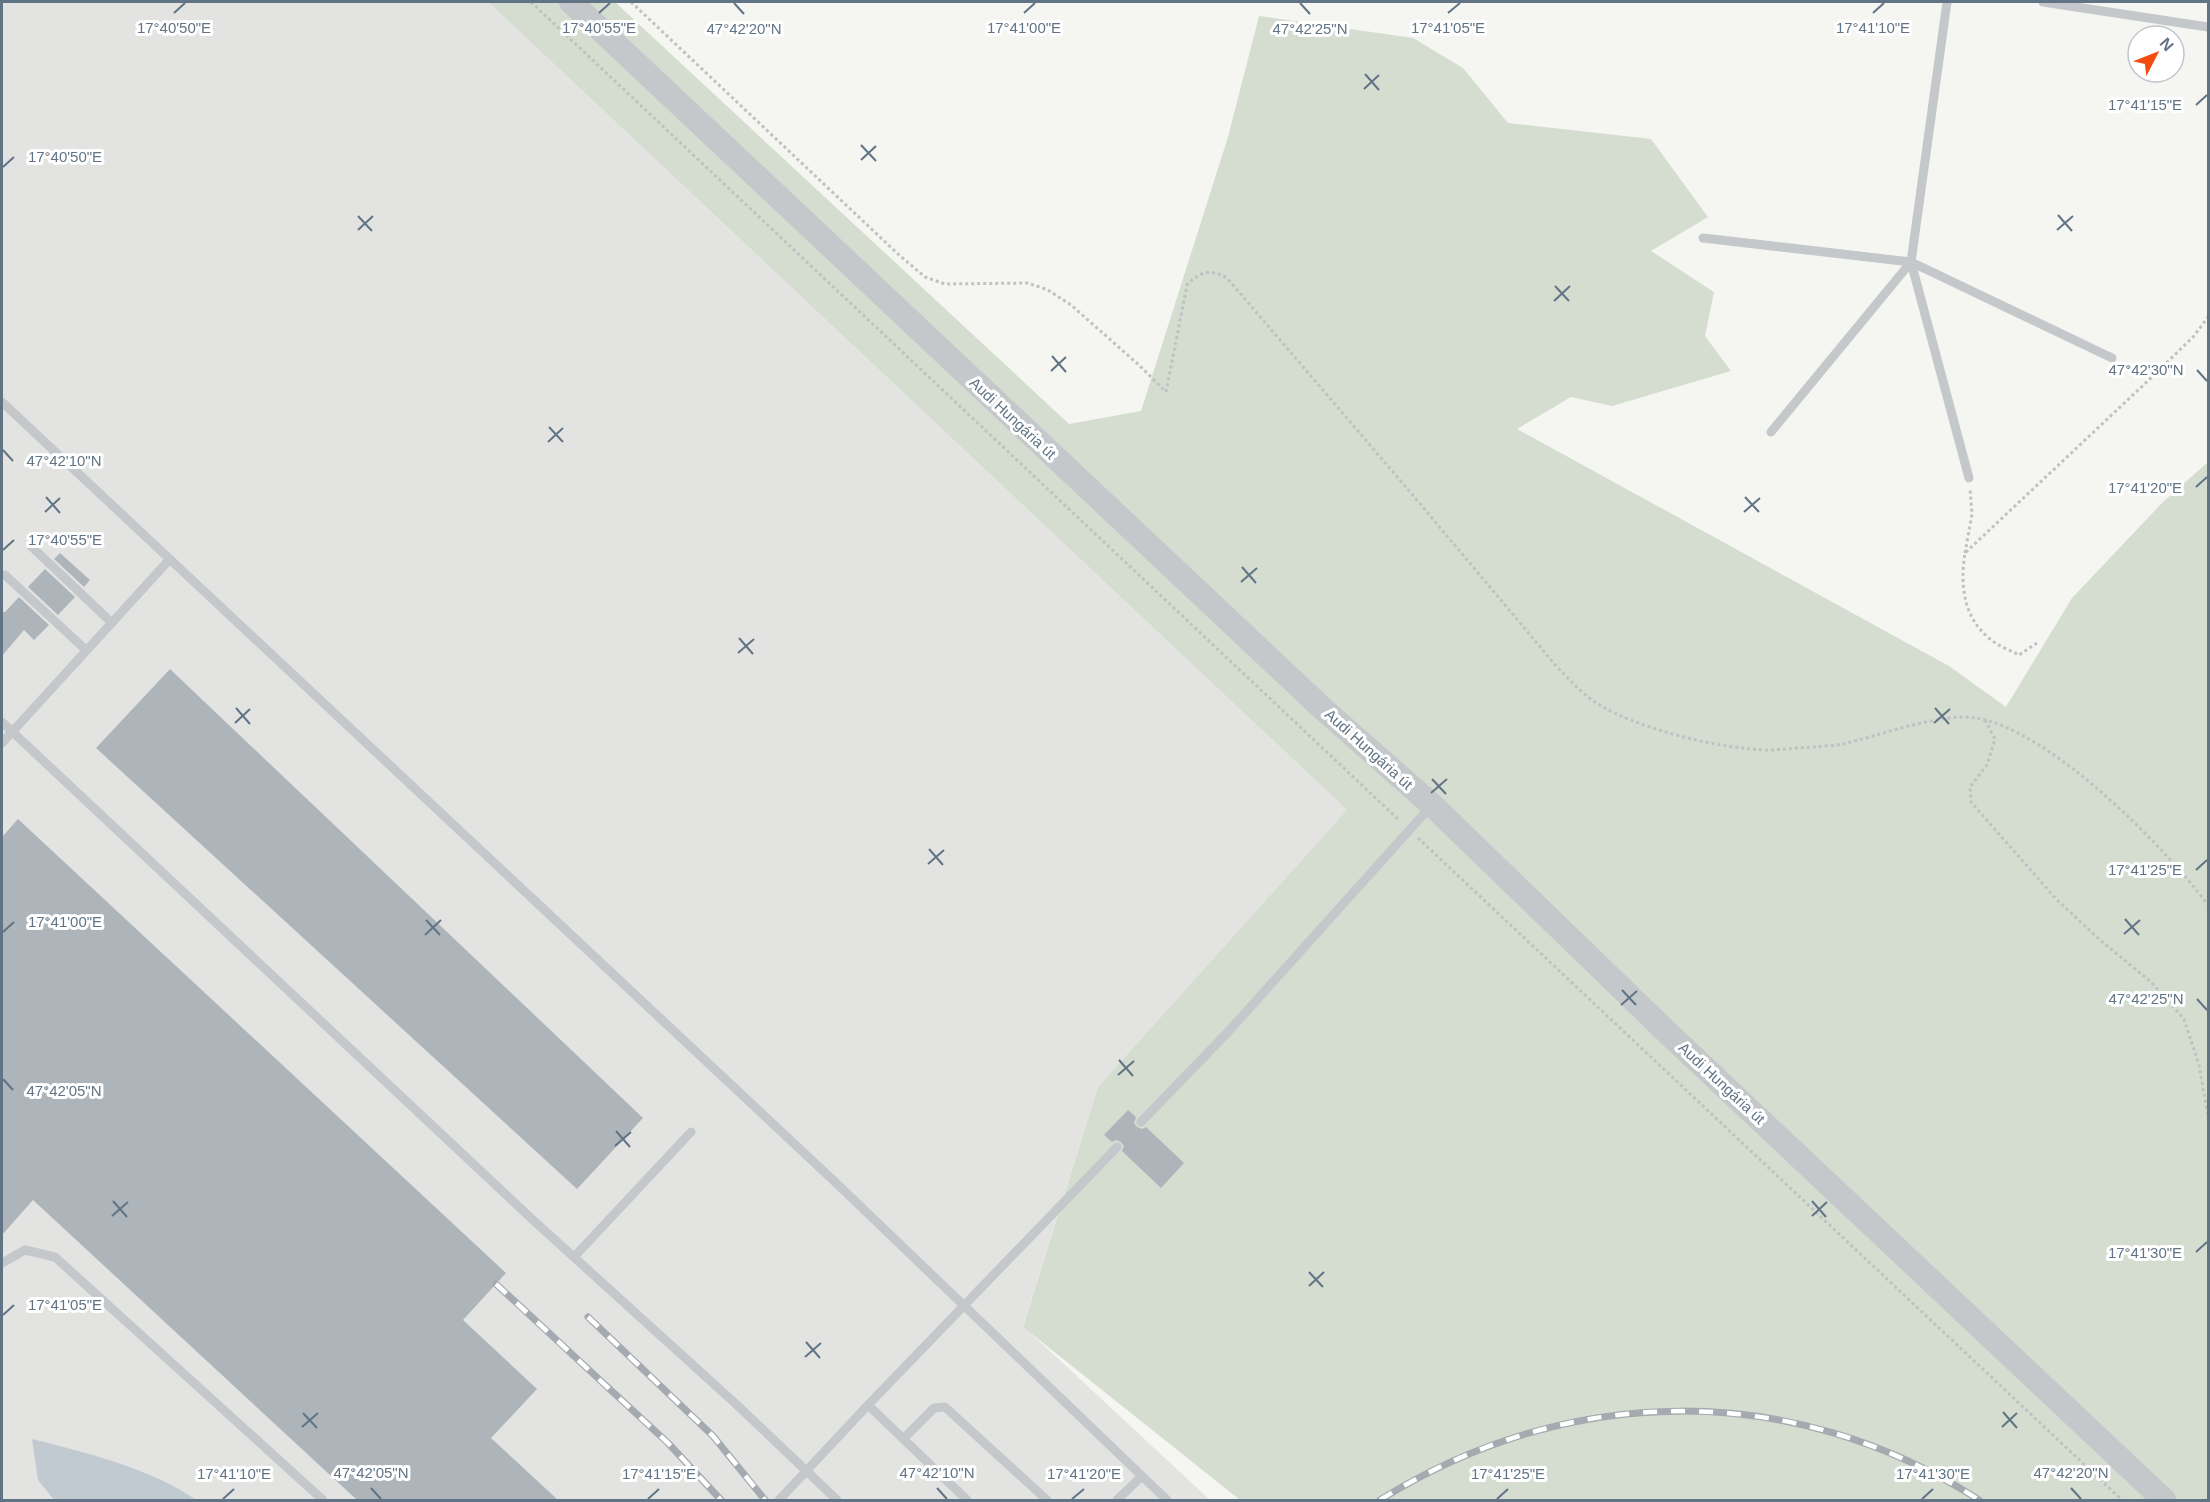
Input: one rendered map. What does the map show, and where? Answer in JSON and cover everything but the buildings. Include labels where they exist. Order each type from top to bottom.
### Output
[{"type":"street","name":"Audi Hungária út","points":[[571,2],[1322,708],[1432,805],[1672,1036],[2164,1500]]},
{"type":"lane","points":[[1947,2],[1911,262],[1969,478]]},
{"type":"lane","points":[[2043,2],[2208,27]]},
{"type":"lane","points":[[1702,238],[1911,262],[2112,358]]},
{"type":"lane","points":[[1771,432],[1911,262]]},
{"type":"lane","points":[[2,402],[966,1306],[1167,1500]]},
{"type":"lane","points":[[31,546],[112,623]]},
{"type":"lane","points":[[2,743],[170,559]]},
{"type":"lane","points":[[5,575],[86,650]]},
{"type":"lane","points":[[2,722],[837,1500]]},
{"type":"lane","points":[[1141,1122],[1228,1032],[1432,805]]},
{"type":"lane","points":[[574,1257],[691,1132]]},
{"type":"lane","points":[[779,1500],[867,1405],[966,1306],[1117,1147]]},
{"type":"lane","points":[[2,1263],[25,1250],[55,1257],[323,1500]]},
{"type":"lane","points":[[867,1405],[967,1500]]},
{"type":"lane","points":[[903,1439],[934,1408],[945,1407],[1047,1500]]},
{"type":"lane","points":[[1117,1500],[1142,1476]]},
{"type":"path","points":[[531,2],[2122,1500]]},
{"type":"path","points":[[631,2],[898,254],[925,276],[945,284],[1028,283],[1048,290],[1080,313],[1166,392],[1187,285],[1195,276],[1205,272],[1217,273],[1227,278],[1557,667],[1597,703],[1629,720],[1691,738],[1770,750],[1840,745],[1943,719],[1974,717],[2004,725],[2068,766],[2131,819],[2188,878],[2208,905]]},
{"type":"path","points":[[1965,553],[2152,377],[2194,336],[2208,317]]},
{"type":"path","points":[[2112,358],[2152,377]]},
{"type":"path","points":[[1969,478],[1972,513],[1961,578],[1970,617],[1990,640],[2019,655],[2037,643]]},
{"type":"path","points":[[1984,720],[1995,739],[1987,765],[1970,787],[1971,802],[2056,899],[2100,940],[2151,982],[2184,1019],[2199,1065],[2208,1116]]},
{"type":"shaded area","points":[[2,2],[488,2],[1348,811],[1098,1087],[1023,1326],[1210,1500],[2,1500]]},
{"type":"shaded area","points":[[488,2],[615,2],[1069,424],[1141,411],[1228,137],[1259,16],[1413,38],[1463,68],[1508,123],[1651,139],[1708,217],[1651,251],[1714,292],[1705,336],[1731,371],[1612,406],[1571,397],[1517,429],[1949,666],[2006,707],[2072,598],[2163,502],[2208,462],[2208,1500],[1240,1500],[1023,1327],[1098,1087],[1347,810]]},
{"type":"shaded area","points":[[32,1439],[139,1471],[160,1479],[196,1500],[54,1500],[38,1480]]},
{"type":"railway","points":[[496,1284],[668,1443],[721,1500]]},
{"type":"railway","points":[[588,1317],[713,1436],[765,1500]]},
{"type":"railway","points":[[1380,1500],[1452,1461],[1526,1434],[1603,1417],[1680,1411],[1757,1416],[1833,1433],[1908,1461],[1979,1500]]}]
